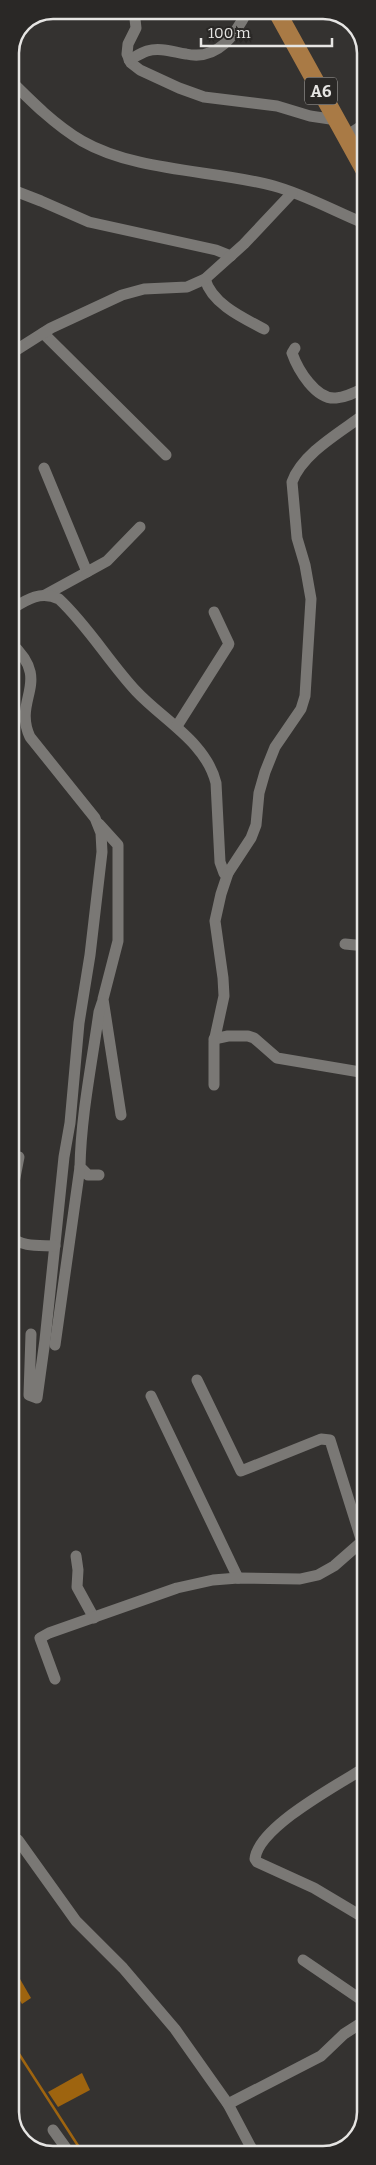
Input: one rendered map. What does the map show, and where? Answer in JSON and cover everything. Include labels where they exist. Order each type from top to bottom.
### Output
[{"type":"highway","name":"A6","points":[[281,19],[357,156]]},
{"type":"street","points":[[135,19],[136,24],[127,48],[129,60],[146,73],[204,97],[277,106],[310,116],[337,120]]},
{"type":"street","points":[[129,60],[145,51],[152,50],[165,50],[189,55],[207,54],[234,36],[243,19]]},
{"type":"street","points":[[19,89],[51,119],[71,134],[99,149],[138,161],[262,183],[292,193],[357,220]]},
{"type":"street","points":[[346,136],[357,129]]},
{"type":"street","points":[[19,192],[89,222],[216,250],[231,256]]},
{"type":"street","points":[[19,348],[43,333],[129,293],[144,289],[187,287],[206,280],[292,193]]},
{"type":"street","points":[[206,280],[208,289],[232,311],[264,329]]},
{"type":"street","points":[[43,333],[166,455]]},
{"type":"street","points":[[295,348],[292,353],[297,366],[320,394],[334,399],[349,396],[357,392]]},
{"type":"street","points":[[214,1085],[212,1063],[214,1039],[224,996],[215,921],[221,894],[228,873],[254,831],[264,772],[275,747],[301,709],[305,696],[311,599],[305,565],[296,532],[292,482],[295,473],[306,459],[357,417]]},
{"type":"street","points":[[44,468],[87,572]]},
{"type":"street","points":[[19,605],[32,597],[46,595],[107,561],[140,527]]},
{"type":"street","points":[[46,595],[63,603],[136,691],[177,726],[199,752],[215,777],[220,862],[224,873],[228,873]]},
{"type":"street","points":[[177,726],[229,644],[214,612]]},
{"type":"street","points":[[19,652],[31,671],[31,684],[25,715],[26,726],[30,736],[98,823],[118,845],[118,941],[99,1012],[80,1144],[80,1167],[55,1345]]},
{"type":"street","points":[[31,1334],[29,1395],[37,1398],[79,1023],[101,859],[101,833],[98,823]]},
{"type":"street","points":[[345,944],[357,945]]},
{"type":"street","points":[[103,999],[121,1114]]},
{"type":"street","points":[[214,1039],[228,1036],[248,1036],[254,1038],[278,1058],[357,1072]]},
{"type":"street","points":[[80,1167],[88,1175],[99,1175]]},
{"type":"street","points":[[19,1242],[32,1246],[55,1246]]},
{"type":"street","points":[[197,1380],[241,1471],[321,1439],[330,1440],[357,1519]]},
{"type":"street","points":[[151,1396],[238,1578]]},
{"type":"street","points":[[55,1679],[40,1638],[75,1623],[176,1588],[238,1578],[300,1579],[318,1575],[334,1566],[357,1546]]},
{"type":"street","points":[[76,1556],[78,1570],[77,1587],[94,1618]]},
{"type":"street","points":[[357,1773],[295,1812],[266,1838],[255,1859],[257,1862],[314,1888],[357,1914]]},
{"type":"street","points":[[19,1841],[76,1921],[123,1968],[175,2029],[228,2104],[250,2146]]},
{"type":"street","points":[[303,1960],[357,1997]]},
{"type":"street","points":[[228,2104],[321,2056],[344,2034],[357,2026]]},
{"type":"street","points":[[53,2130],[65,2146]]},
{"type":"shaded area","points":[[19,1980],[31,1998],[22,2004],[19,1999]]},
{"type":"shaded area","points":[[82,2073],[90,2090],[58,2107],[48,2092]]},
{"type":"waterway","points":[[19,2054],[78,2146]]}]
